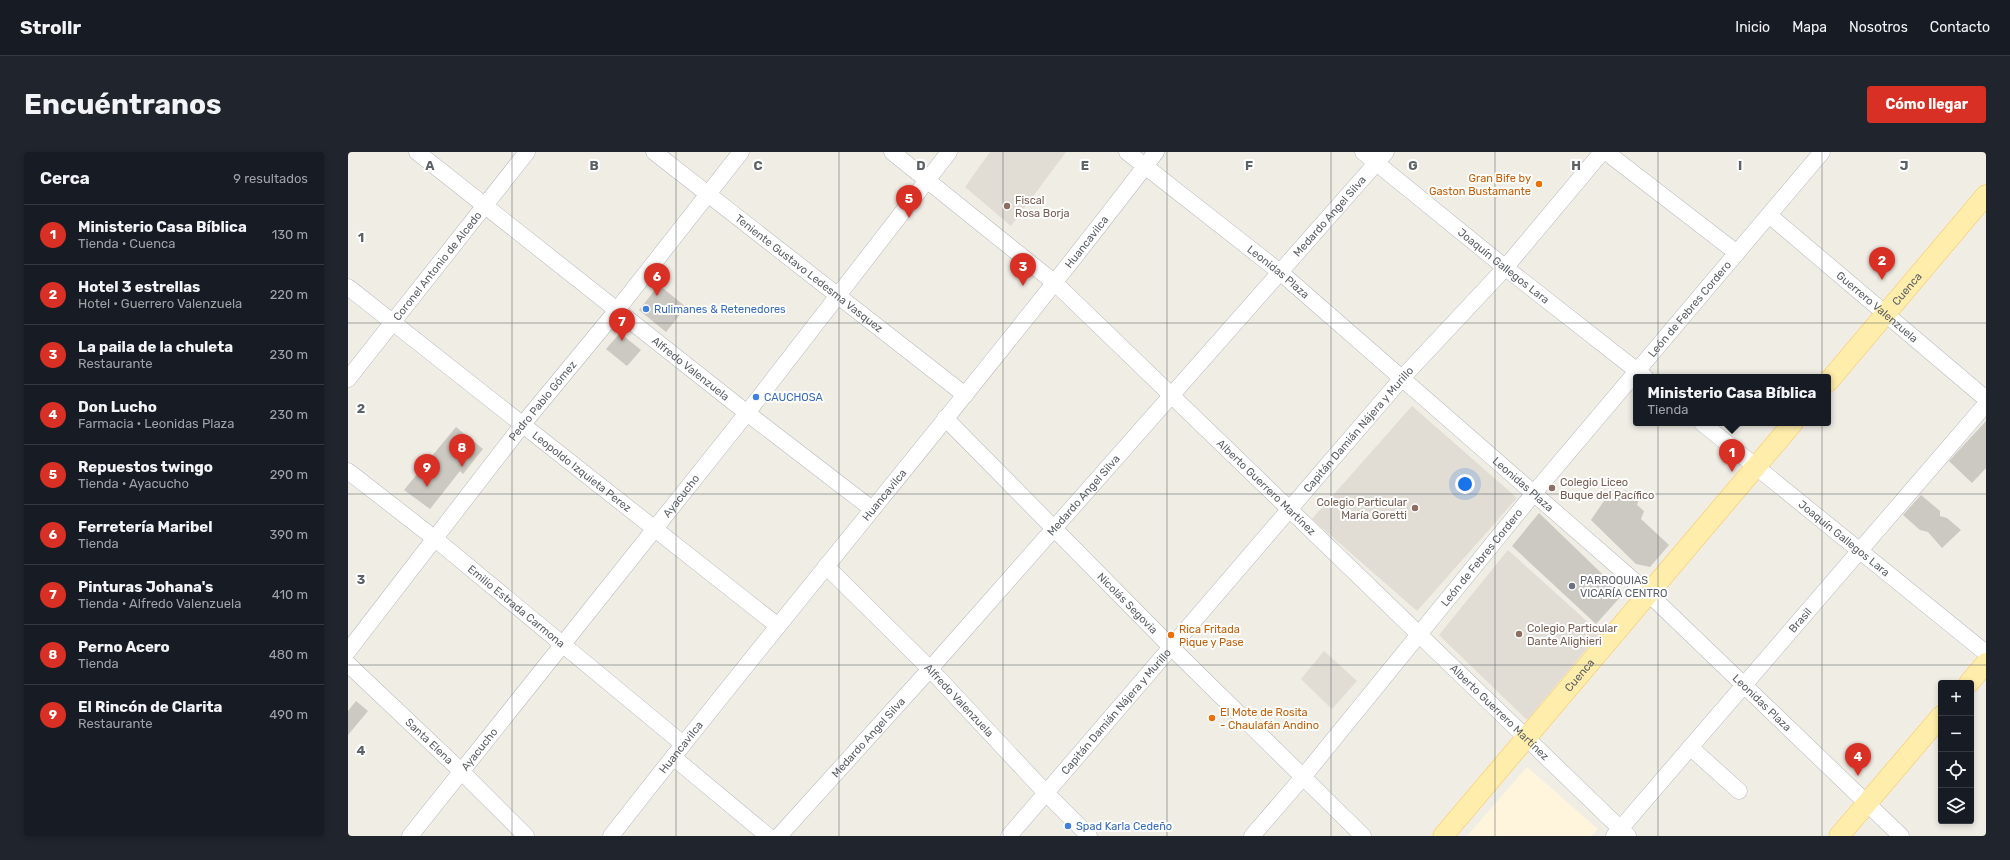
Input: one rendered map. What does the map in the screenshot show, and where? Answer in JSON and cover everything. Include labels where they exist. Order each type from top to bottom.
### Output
[{"type":"main road","name":"Cuenca","points":[[1831,379],[1986,195]]},
{"type":"main road","name":"Cuenca","points":[[1443,836],[1790,426]]},
{"type":"main road","points":[[1972,680],[1986,663]]},
{"type":"main road","points":[[1839,836],[1938,720]]},
{"type":"street","name":"Alfredo Valenzuela","points":[[417,152],[747,413],[872,509]]},
{"type":"street","name":"Coronel Antonio de Alcedo","points":[[348,379],[527,152]]},
{"type":"street","name":"Teniente Gustavo Ledesma Vasquez","points":[[654,152],[707,195],[965,395]]},
{"type":"street","name":"Pedro Pablo Gómez","points":[[348,651],[523,424],[617,310],[741,152]]},
{"type":"street","name":"Alberto Guerrero Martínez","points":[[892,152],[1055,283],[1419,633],[1526,738],[1620,834]]},
{"type":"street","name":"Ayacucho","points":[[410,836],[747,413],[949,152]]},
{"type":"street","name":"Leonidas Plaza","points":[[1127,152],[1280,272],[1403,377],[1648,593],[1901,836]]},
{"type":"street","name":"Huancavilca","points":[[611,836],[682,744],[1055,283],[1156,152]]},
{"type":"street","name":"Joaquín Gallegos Lara","points":[[1363,152],[1381,157],[1505,268],[1641,374]]},
{"type":"street","name":"Capitán Damián Nájera y Murillo","points":[[1008,836],[1403,377],[1505,268],[1602,152]]},
{"type":"street","points":[[1606,152],[1736,253]]},
{"type":"street","name":"León de Febres Cordero","points":[[1641,374],[1736,253],[1822,152]]},
{"type":"street","name":"Medardo Angel Silva","points":[[779,836],[930,669],[1381,157]]},
{"type":"street","name":"Guerrero Valenzuela","points":[[1769,215],[1986,399]]},
{"type":"street","name":"Leopoldo Izquieta Perez","points":[[348,287],[778,626]]},
{"type":"street","name":"León de Febres Cordero","points":[[1252,836],[1303,777],[1534,493],[1633,383]]},
{"type":"street","name":"Brasil","points":[[1620,834],[1690,747],[1986,404]]},
{"type":"street","name":"Nicolás Segovia","points":[[945,418],[1171,647],[1362,836]]},
{"type":"street","name":"Joaquín Gallegos Lara","points":[[1706,426],[1858,551],[1986,653]]},
{"type":"street","name":"Emilio Estrada Carmona","points":[[348,471],[434,538],[682,744]]},
{"type":"street","name":"Alfredo Valenzuela","points":[[826,566],[930,669],[1046,793],[1089,836]]},
{"type":"street","name":"Santa Elena","points":[[348,664],[462,772],[526,836]]},
{"type":"street","points":[[1690,747],[1739,791]]},
{"type":"street","points":[[672,757],[768,836]]},
{"type":"shaded area","name":"Fiscal Rosa Borja","points":[[990,152],[1066,152],[1011,226],[965,187]]},
{"type":"shaded area","name":"Colegio Particular María Goretti","points":[[1412,406],[1517,498],[1417,611],[1312,519]]},
{"type":"shaded area","name":"Colegio Particular Dante Alighieri","points":[[1508,550],[1600,633],[1527,720],[1439,635]]},
{"type":"shaded area","points":[[1324,651],[1357,681],[1332,709],[1301,679]]},
{"type":"shaded area","points":[[1527,767],[1598,829],[1591,836],[1467,836]]},
{"type":"building","points":[[659,285],[686,307],[666,332],[639,310]]},
{"type":"building","points":[[620,333],[641,350],[627,366],[606,349]]},
{"type":"building","points":[[1986,421],[1986,468],[1972,483],[1949,461]]},
{"type":"building","points":[[456,427],[483,449],[463,474],[460,471],[430,509],[404,490]]},
{"type":"building","points":[[1625,490],[1639,499],[1637,505],[1644,511],[1641,519],[1669,545],[1650,567],[1636,564],[1591,520],[1606,498],[1617,500]]},
{"type":"building","points":[[1921,495],[1940,511],[1940,516],[1947,518],[1961,530],[1942,548],[1928,532],[1920,530],[1903,515]]},
{"type":"building","points":[[1539,513],[1623,594],[1596,624],[1512,546]]},
{"type":"building","points":[[356,701],[368,711],[348,735],[348,711]]},
{"type":"place","name":"Gran Bife by Gaston Bustamante","points":[[1539,184]]},
{"type":"place","name":"Fiscal Rosa Borja","points":[[1007,206]]},
{"type":"place","name":"Repuestos twingo","points":[[909,218]]},
{"type":"place","name":"Hotel 3 estrellas","points":[[1882,280]]},
{"type":"place","name":"La paila de la chuleta","points":[[1023,286]]},
{"type":"place","name":"Ferretería Maribel","points":[[657,296]]},
{"type":"place","name":"Rulimanes & Retenedores","points":[[646,309]]},
{"type":"place","name":"Pinturas Johana's","points":[[622,341]]},
{"type":"place","name":"CAUCHOSA","points":[[756,397]]},
{"type":"place","name":"Perno Acero","points":[[462,467]]},
{"type":"place","name":"Ministerio Casa Bíblica","points":[[1732,472]]},
{"type":"place","name":"El Rincón de Clarita","points":[[427,487]]},
{"type":"place","name":"Colegio Liceo Buque del Pacífico","points":[[1552,488]]},
{"type":"place","name":"Colegio Particular María Goretti","points":[[1415,508]]},
{"type":"place","name":"PARROQUIAS VICARÍA CENTRO","points":[[1572,586]]},
{"type":"place","name":"Colegio Particular Dante Alighieri","points":[[1519,634]]},
{"type":"place","name":"Rica Fritada Pique y Pase","points":[[1171,635]]},
{"type":"place","name":"El Mote de Rosita - Chaulafán Andino","points":[[1212,718]]},
{"type":"place","name":"Don Lucho","points":[[1858,776]]},
{"type":"place","name":"Spad Karla Cedeño","points":[[1068,826]]}]
